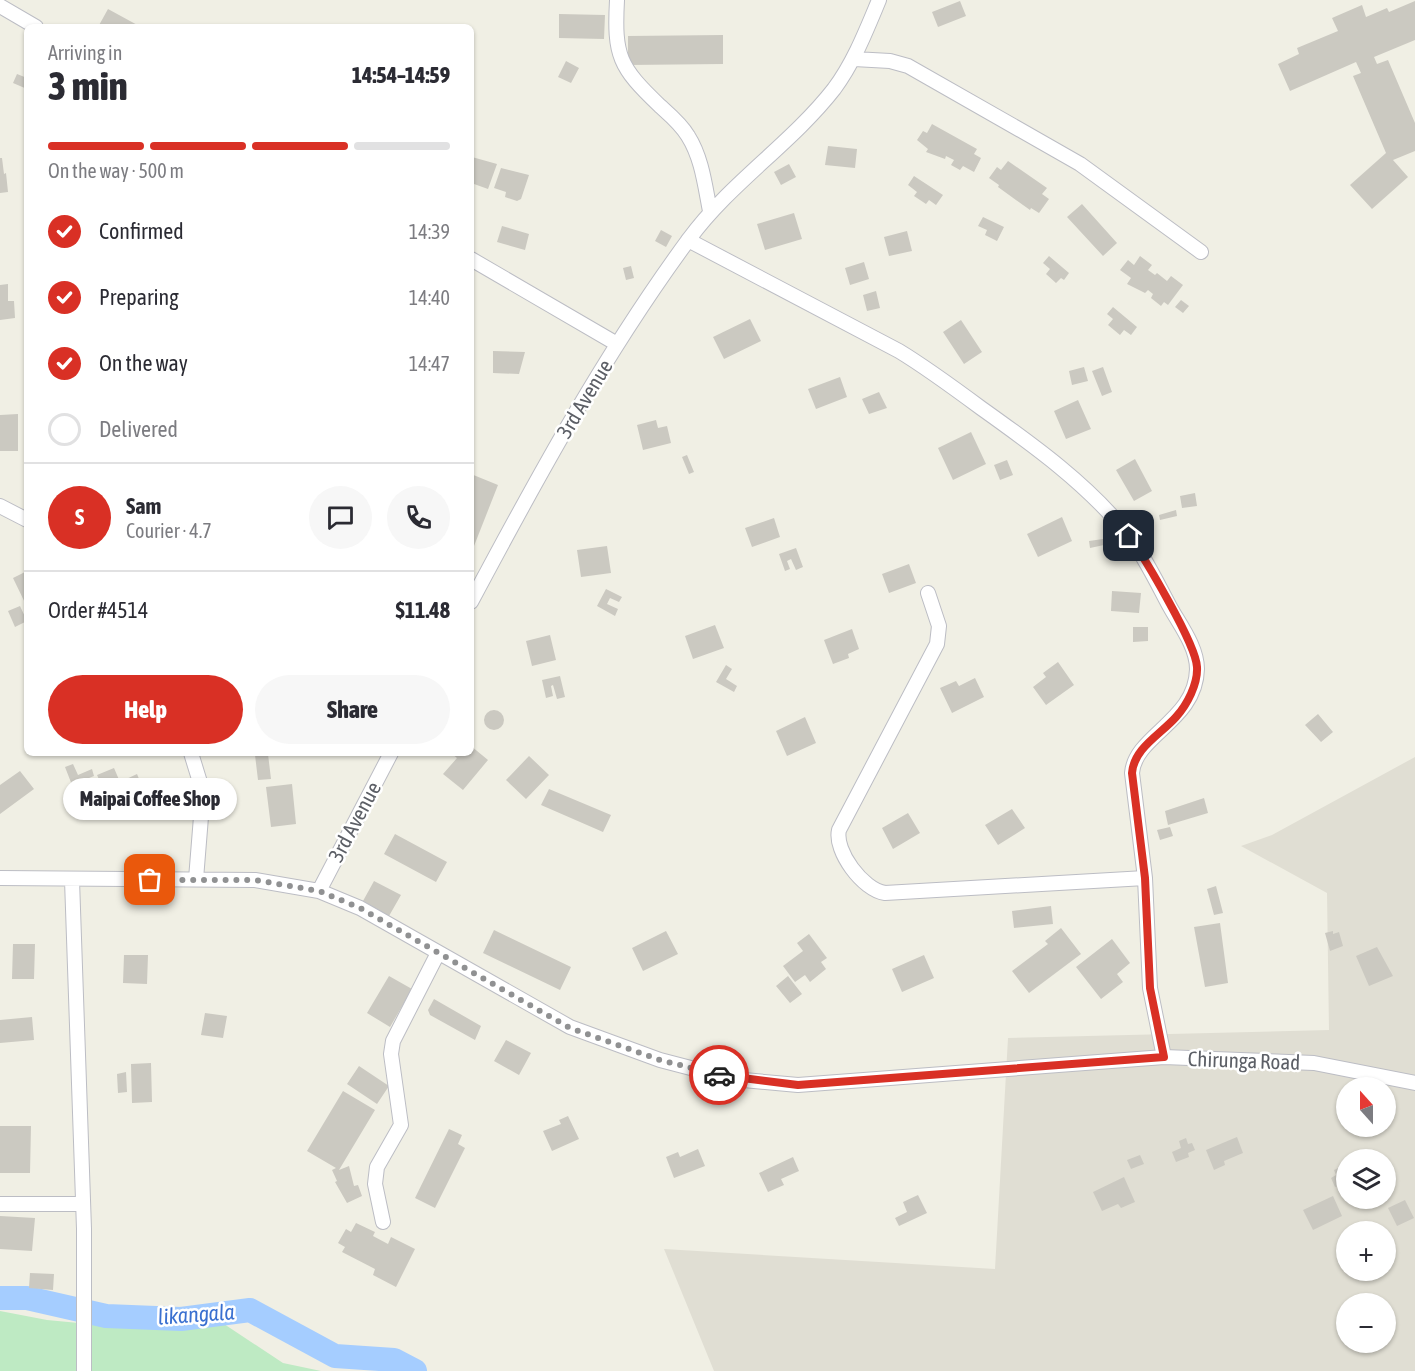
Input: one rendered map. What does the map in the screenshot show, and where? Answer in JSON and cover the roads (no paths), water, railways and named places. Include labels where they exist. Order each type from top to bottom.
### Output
[{"type":"street","points":[[617,0],[616,30],[621,59],[637,84],[680,125],[691,140],[699,159],[710,211]]},
{"type":"street","points":[[617,344],[710,211],[832,91],[854,59],[879,0]]},
{"type":"street","points":[[0,6],[31,24]]},
{"type":"street","points":[[854,59],[890,61],[908,66],[1080,164],[1201,252]]},
{"type":"street","points":[[688,240],[899,351],[928,370],[1024,438],[1107,510],[1129,536],[1190,643],[1197,667],[1195,681],[1183,708],[1139,753],[1132,764],[1145,878],[1150,988],[1164,1057]]},
{"type":"street","name":"3rd Avenue","points":[[474,261],[617,344],[521,508],[474,596]]},
{"type":"street","points":[[0,506],[24,518]]},
{"type":"street","points":[[928,593],[939,626],[937,644],[839,830],[837,839],[843,856],[868,886],[885,893],[1145,878]]},
{"type":"street","points":[[192,756],[203,792],[196,879]]},
{"type":"street","name":"3rd Avenue","points":[[319,891],[389,756]]},
{"type":"street","name":"Chirunga Road","points":[[0,878],[255,880],[319,891],[360,908],[570,1028],[660,1060],[733,1079],[798,1085],[1164,1057],[1314,1063],[1415,1083]]},
{"type":"street","points":[[72,880],[83,1204],[84,1371]]},
{"type":"street","points":[[383,1222],[375,1184],[377,1167],[401,1125],[390,1054],[393,1041],[438,953]]},
{"type":"street","points":[[0,1204],[83,1204]]},
{"type":"waterway","name":"likangala","points":[[0,1298],[27,1298],[106,1316],[181,1319],[250,1310],[335,1356],[394,1360],[415,1371]]},
{"type":"place","name":"Maipai Coffee Shop","points":[[150,880]]}]
